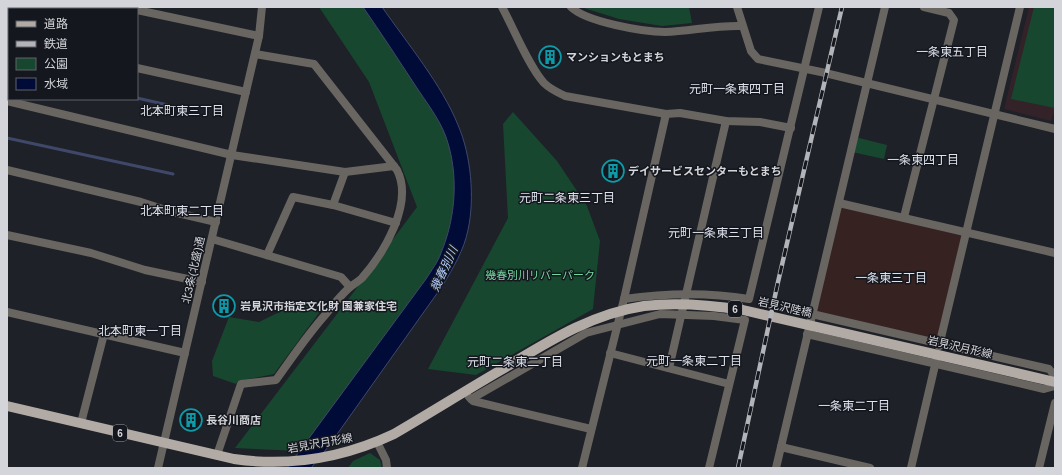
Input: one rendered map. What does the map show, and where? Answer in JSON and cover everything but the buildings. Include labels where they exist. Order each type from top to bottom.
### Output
[{"type":"main road","name":"岩見沢陸橋","points":[[610,314],[642,307],[667,304],[700,304],[743,310],[859,336]]},
{"type":"main road","name":"岩見沢月形線","points":[[7,406],[217,456],[261,463],[306,460],[341,454],[373,444],[394,434],[468,395],[572,328],[610,314]]},
{"type":"main road","name":"岩見沢月形線","points":[[859,336],[1055,382]]},
{"type":"street","name":"北3条(北盛)通","points":[[158,468],[255,54],[259,36],[262,7]]},
{"type":"street","points":[[502,7],[536,72],[554,91],[565,96],[666,114],[680,113],[726,121],[760,122],[790,128]]},
{"type":"street","points":[[572,7],[577,12],[589,18],[623,26],[665,32],[727,25],[742,26]]},
{"type":"street","points":[[737,7],[751,51],[758,59],[867,83],[933,101],[1055,129]]},
{"type":"street","points":[[709,468],[819,7]]},
{"type":"street","points":[[776,468],[885,7]]},
{"type":"street","points":[[904,218],[954,20],[949,13],[924,7]]},
{"type":"street","points":[[940,345],[1020,7]]},
{"type":"street","points":[[138,10],[259,36]]},
{"type":"street","points":[[217,456],[241,384],[276,380],[313,330],[350,287],[362,278],[382,251],[396,223],[400,209],[402,179],[394,166],[314,64],[255,54]]},
{"type":"street","points":[[138,68],[246,92]]},
{"type":"street","points":[[7,101],[232,155],[344,172],[394,166]]},
{"type":"street","points":[[582,468],[624,299],[666,114]]},
{"type":"street","points":[[669,368],[688,292],[726,121]]},
{"type":"street","points":[[7,170],[141,202],[169,211],[216,222]]},
{"type":"street","points":[[333,205],[344,172]]},
{"type":"street","points":[[267,255],[293,197],[333,205],[396,223]]},
{"type":"street","points":[[839,203],[1055,253]]},
{"type":"street","points":[[7,235],[92,253],[145,270],[202,282]]},
{"type":"street","points":[[212,238],[341,277],[350,287]]},
{"type":"street","points":[[624,299],[656,294],[688,292],[749,298]]},
{"type":"street","points":[[7,312],[185,353]]},
{"type":"street","points":[[591,429],[473,401],[468,395],[586,333],[660,314],[714,316],[744,320]]},
{"type":"street","points":[[812,314],[940,345],[1049,369],[1055,376]]},
{"type":"street","points":[[82,423],[104,334]]},
{"type":"street","points":[[807,334],[1044,389],[1055,386]]},
{"type":"street","points":[[610,353],[729,384]]},
{"type":"street","points":[[911,468],[936,363]]},
{"type":"street","points":[[1039,468],[1055,403]]},
{"type":"street","points":[[373,444],[386,460],[387,468]]},
{"type":"street","points":[[781,447],[870,468]]},
{"type":"shaded area","points":[[1029,7],[1055,7],[1055,110],[1051,121],[1004,109]]},
{"type":"shaded area","points":[[841,206],[962,234],[937,340],[816,311]]},
{"type":"green space","points":[[319,7],[363,7],[436,117],[446,137],[453,166],[453,210],[440,256],[426,279],[300,451],[235,448],[417,207],[369,82]]},
{"type":"green space","points":[[581,7],[689,7],[692,23],[662,26],[619,19]]},
{"type":"green space","points":[[1034,7],[1055,7],[1055,108],[1011,99]]},
{"type":"green space","name":"幾春別川リバーパーク","points":[[513,112],[557,161],[587,206],[600,241],[593,309],[476,375],[428,369],[508,218],[503,124]]},
{"type":"green space","points":[[855,137],[887,145],[884,159],[852,152]]},
{"type":"green space","points":[[298,303],[321,310],[274,374],[238,381],[236,384],[213,376],[212,361],[229,317],[259,322]]},
{"type":"green space","points":[[370,453],[380,460],[382,468],[348,468],[353,461]]},
{"type":"water","name":"幾春別川","points":[[363,7],[382,7],[434,80],[451,110],[458,125],[469,163],[471,191],[470,218],[464,245],[443,285],[328,447],[311,468],[287,468],[426,279],[440,256],[453,210],[453,166],[446,137],[440,123]]},
{"type":"waterway","points":[[138,98],[168,105]]},
{"type":"waterway","points":[[7,138],[173,174]]},
{"type":"railway","points":[[738,468],[778,282],[842,7]]},
{"type":"place","name":"マンションもとまち","points":[[550,57]]},
{"type":"place","name":"デイサービスセンターもとまち","points":[[613,171]]},
{"type":"place","name":"岩見沢市指定文化財 国兼家住宅","points":[[224,306]]},
{"type":"place","name":"長谷川商店","points":[[191,420]]},
{"type":"district","name":"一条東五丁目","points":[[952,52]]},
{"type":"district","name":"元町一条東四丁目","points":[[737,89]]},
{"type":"district","name":"北本町東三丁目","points":[[182,111]]},
{"type":"district","name":"一条東四丁目","points":[[923,160]]},
{"type":"district","name":"元町二条東三丁目","points":[[567,198]]},
{"type":"district","name":"北本町東二丁目","points":[[182,211]]},
{"type":"district","name":"元町一条東三丁目","points":[[716,233]]},
{"type":"district","name":"一条東三丁目","points":[[891,278]]},
{"type":"district","name":"北本町東一丁目","points":[[140,331]]},
{"type":"district","name":"元町一条東二丁目","points":[[694,361]]},
{"type":"district","name":"元町二条東二丁目","points":[[515,362]]},
{"type":"district","name":"一条東二丁目","points":[[854,406]]}]
